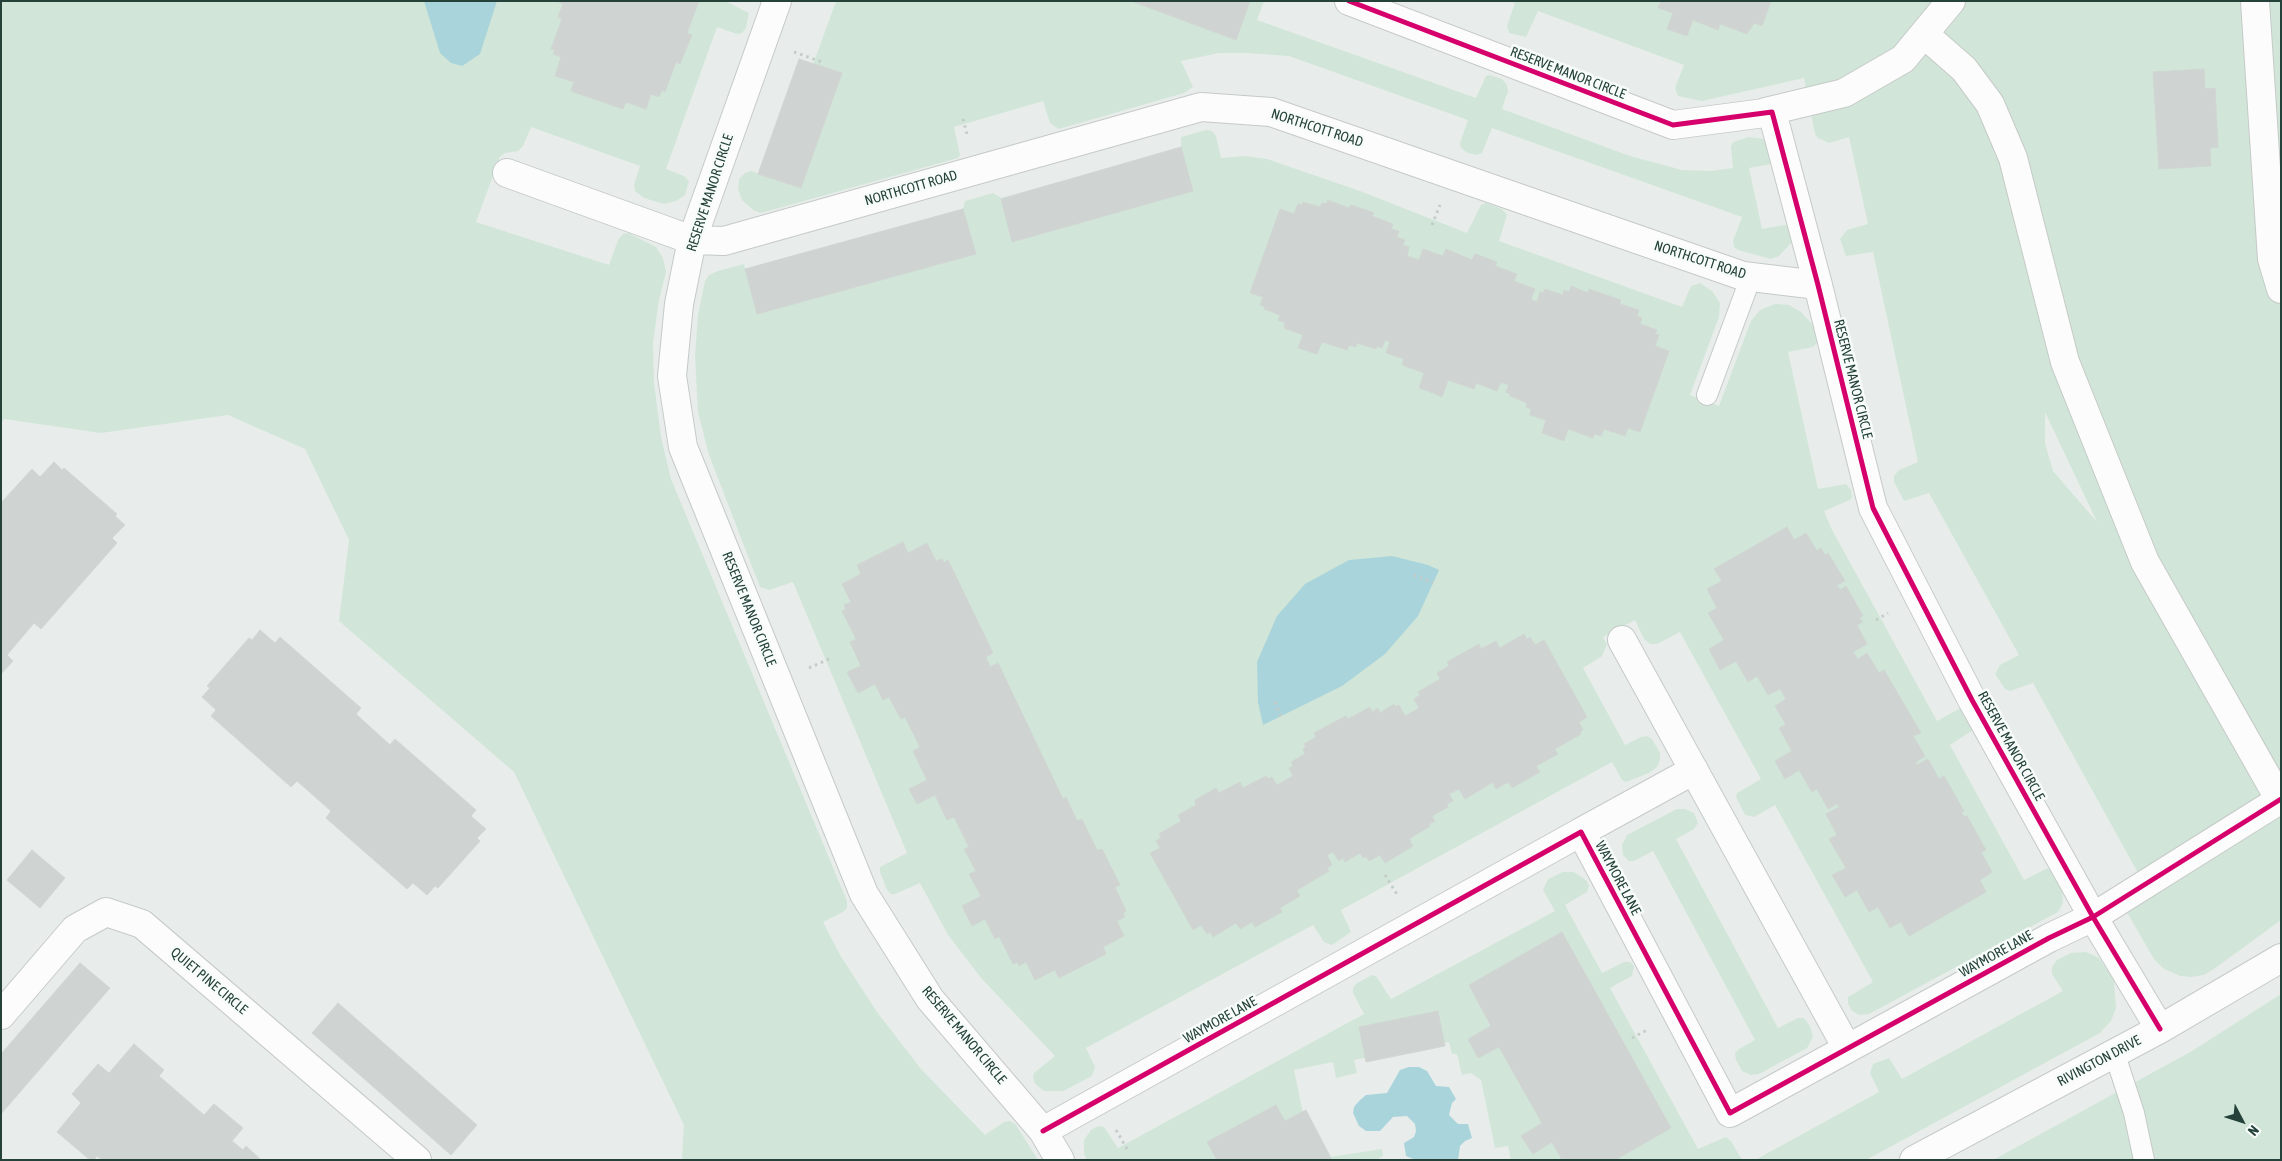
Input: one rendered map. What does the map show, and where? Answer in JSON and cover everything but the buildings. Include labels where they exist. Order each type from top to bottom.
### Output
[{"type":"street","name":"RESERVE MANOR CIRCLE","points":[[777,1],[692,240],[679,304],[672,376],[683,447],[864,894],[930,998],[1043,1131],[1060,1160]]},
{"type":"street","name":"RESERVE MANOR CIRCLE","points":[[1349,1],[1673,125],[1772,112],[1818,285],[1873,508],[1972,700],[2093,917],[2160,1029]]},
{"type":"street","points":[[1765,112],[1844,92],[1903,59],[1951,1]]},
{"type":"street","points":[[2255,1],[2272,259],[2281,289]]},
{"type":"street","points":[[1924,34],[1964,69],[1990,104],[2013,158],[2065,362],[2145,562],[2281,800]]},
{"type":"street","name":"NORTHCOTT ROAD","points":[[507,173],[692,240],[724,241],[1201,108],[1271,112],[1751,276],[1818,285]]},
{"type":"street","points":[[1622,640],[1847,1048]]},
{"type":"street","points":[[1582,832],[1694,770]]},
{"type":"street","name":"WAYMORE LANE","points":[[1043,1131],[1582,832],[1730,1113],[2048,938],[2093,917],[2281,800]]},
{"type":"street","name":"QUIET PINE CIRCLE","points":[[1,1016],[75,929],[106,912],[142,924],[417,1160]]},
{"type":"street","name":"RIVINGTON DRIVE","points":[[1914,1160],[2160,1029],[2281,958]]},
{"type":"lane","points":[[1707,395],[1751,276]]},
{"type":"lane","points":[[2114,1052],[2134,1113],[2144,1160]]},
{"type":"path","points":[[1414,575],[1433,583]]},
{"type":"path","points":[[1275,702],[1281,717]]},
{"type":"green space","points":[[1,1],[725,1],[749,13],[746,28],[742,33],[737,34],[717,27],[666,169],[684,176],[689,181],[685,195],[676,201],[664,204],[644,198],[635,191],[634,185],[640,166],[531,127],[523,146],[518,151],[505,153],[500,157],[476,222],[609,265],[618,240],[623,234],[628,233],[656,247],[663,258],[666,272],[659,300],[653,343],[654,383],[661,437],[671,479],[847,901],[847,908],[843,912],[823,922],[840,955],[877,1012],[921,1069],[985,1135],[1004,1122],[1010,1121],[1016,1125],[1038,1160],[682,1160],[684,1125],[514,772],[339,621],[349,540],[305,449],[228,415],[101,433],[4,419],[1,423]]},
{"type":"green space","points":[[836,1],[1264,1],[1257,20],[1476,98],[1486,76],[1489,75],[1502,79],[1507,85],[1508,91],[1502,109],[1630,156],[1682,170],[1711,171],[1733,168],[1731,147],[1733,142],[1749,137],[1764,139],[1774,147],[1772,164],[1749,168],[1762,229],[1784,225],[1790,226],[1793,241],[1779,256],[1771,259],[1738,250],[1734,247],[1733,241],[1742,217],[1492,128],[1482,153],[1477,155],[1468,153],[1461,148],[1460,143],[1468,120],[1289,56],[1247,53],[1219,53],[1181,61],[1193,87],[1184,93],[1059,129],[1050,123],[1043,101],[954,127],[960,155],[958,158],[761,213],[753,210],[742,200],[738,189],[739,179],[745,173],[751,171],[772,178]]},
{"type":"green space","points":[[1510,1],[2281,1],[2281,920],[2204,975],[2180,976],[2164,969],[2154,959],[2121,902],[2143,882],[2033,683],[2010,691],[2005,689],[1995,674],[2000,665],[2019,655],[1929,493],[1904,501],[1894,482],[1894,476],[1899,470],[1918,462],[1873,252],[1846,256],[1840,239],[1847,230],[1868,224],[1849,137],[1829,143],[1818,138],[1815,134],[1804,78],[1702,101],[1678,96],[1675,88],[1684,65],[1538,11],[1526,37],[1509,33],[1507,26],[1515,3]],"holes":[[[2045,412],[2097,522],[2053,471],[2045,443]]]},
{"type":"green space","points":[[1206,130],[1212,131],[1216,136],[1221,158],[1245,156],[1267,159],[1360,191],[1467,233],[1481,205],[1486,203],[1502,209],[1507,215],[1499,241],[1682,307],[1691,286],[1700,283],[1713,292],[1720,303],[1719,317],[1690,395],[1719,406],[1751,321],[1760,310],[1775,304],[1789,305],[1801,312],[1812,324],[1818,338],[1817,343],[1813,347],[1788,352],[1818,489],[1846,484],[1851,490],[1852,497],[1850,500],[1824,511],[1831,528],[1937,721],[1959,709],[1965,709],[1973,730],[1950,745],[2024,880],[2051,868],[2062,890],[2063,903],[2058,912],[1869,1014],[1859,1015],[1851,1010],[1848,997],[1873,982],[1775,805],[1754,817],[1745,815],[1736,797],[1737,793],[1761,779],[1680,632],[1657,644],[1650,644],[1644,639],[1635,620],[1603,637],[1607,644],[1602,656],[1583,668],[1625,745],[1641,737],[1647,736],[1652,739],[1660,753],[1657,767],[1649,773],[1626,782],[1622,780],[1612,762],[1341,910],[1351,932],[1332,945],[1324,942],[1313,925],[1086,1048],[1095,1067],[1092,1076],[1063,1091],[1044,1091],[1035,1084],[1034,1073],[1055,1056],[982,979],[948,935],[920,883],[895,894],[891,894],[887,890],[880,867],[907,853],[793,582],[769,590],[760,587],[709,455],[698,412],[695,356],[698,315],[705,281],[709,275],[718,271],[744,264],[745,269],[963,209],[965,201],[993,193],[1001,198],[1181,148],[1181,137]]},
{"type":"green space","points":[[1677,809],[1685,809],[1694,813],[1698,823],[1694,829],[1676,839],[1778,1028],[1798,1018],[1804,1018],[1810,1026],[1813,1037],[1807,1048],[1759,1074],[1751,1075],[1742,1071],[1736,1060],[1735,1053],[1755,1040],[1653,851],[1634,861],[1629,861],[1623,855],[1622,845],[1627,835]]},
{"type":"green space","points":[[1563,872],[1574,872],[1587,881],[1589,886],[1587,892],[1565,905],[1602,973],[1624,962],[1630,962],[1634,966],[1632,976],[1610,988],[1698,1149],[1726,1137],[1731,1141],[1742,1160],[1511,1160],[1508,1146],[1495,1148],[1481,1080],[1471,1073],[1462,1075],[1457,1054],[1452,1054],[1449,1042],[1354,1060],[1357,1073],[1336,1078],[1333,1062],[1294,1070],[1303,1113],[1330,1157],[1382,1149],[1383,1156],[1376,1160],[1087,1160],[1084,1154],[1084,1140],[1091,1130],[1098,1126],[1104,1127],[1118,1148],[1364,1014],[1353,993],[1353,988],[1357,983],[1372,975],[1376,976],[1391,999],[1555,911],[1543,890],[1548,879]]},
{"type":"green space","points":[[2086,952],[2099,958],[2114,980],[2116,1008],[2111,1021],[2100,1033],[1866,1160],[1755,1160],[1879,1092],[1870,1073],[1873,1064],[1889,1058],[1902,1079],[2063,991],[2052,974],[2052,967],[2057,960],[2071,953]]},
{"type":"green space","points":[[2281,994],[2281,1160],[1993,1160],[2192,1051]]},
{"type":"water","points":[[424,1],[497,1],[480,54],[462,66],[451,63],[440,53]]},
{"type":"water","points":[[1392,556],[1428,565],[1439,570],[1418,616],[1385,654],[1342,686],[1263,725],[1258,702],[1257,662],[1277,616],[1305,584],[1349,560]]},
{"type":"water","points":[[1409,1067],[1419,1067],[1427,1071],[1436,1086],[1449,1087],[1456,1099],[1452,1103],[1449,1115],[1458,1124],[1468,1124],[1472,1138],[1460,1146],[1458,1160],[1416,1160],[1406,1156],[1404,1143],[1414,1137],[1416,1131],[1415,1124],[1407,1116],[1393,1117],[1380,1131],[1366,1131],[1359,1126],[1353,1113],[1354,1107],[1359,1101],[1366,1095],[1387,1093],[1400,1070]]},
{"type":"cycle path","points":[[1349,1],[1673,125],[1772,112],[1818,285],[1873,508],[1972,700],[2093,917],[2160,1029]]},
{"type":"cycle path","points":[[1043,1131],[1581,832],[1730,1113],[2049,938],[2093,917],[2281,799]]}]
